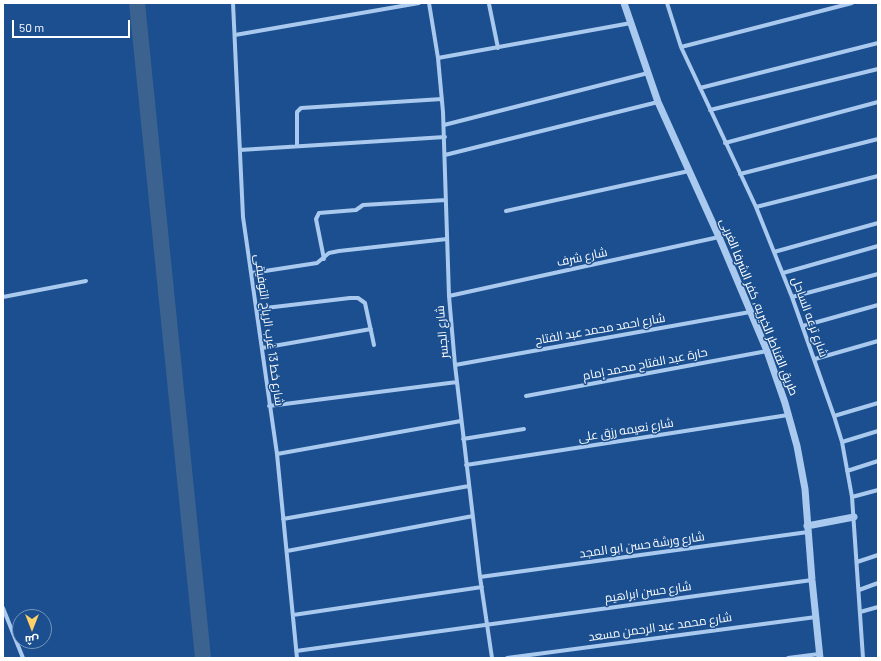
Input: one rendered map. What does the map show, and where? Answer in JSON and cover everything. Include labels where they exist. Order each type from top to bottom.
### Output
[{"type":"street","name":"شارع خط 13 غرب الرياح التوفيقى","points":[[233,3],[243,217],[258,309],[276,454],[297,658]]},
{"type":"street","points":[[234,35],[418,3]]},
{"type":"street","name":"شارع الجسر","points":[[428,3],[438,58],[445,137],[449,296],[455,365],[480,577],[492,658]]},
{"type":"street","name":"طريق القناطر الخيريه, كفر الشرفا الغربى","points":[[624,3],[658,102],[720,237],[767,351],[789,415],[798,446],[805,490],[807,529],[820,656]]},
{"type":"street","name":"شارع ترعه الساحل","points":[[666,3],[681,47],[756,207],[783,273],[815,359],[842,442],[854,517],[863,658]]},
{"type":"street","points":[[681,47],[852,3]]},
{"type":"street","points":[[489,4],[498,48]]},
{"type":"street","points":[[438,58],[631,23]]},
{"type":"street","points":[[700,88],[878,43]]},
{"type":"street","points":[[710,110],[878,69]]},
{"type":"street","points":[[444,125],[648,73]]},
{"type":"street","points":[[297,146],[297,112],[301,108],[442,99]]},
{"type":"street","points":[[446,155],[658,102]]},
{"type":"street","points":[[725,143],[878,102]]},
{"type":"street","points":[[240,150],[445,137]]},
{"type":"street","points":[[740,174],[878,139]]},
{"type":"street","points":[[506,210],[690,171]]},
{"type":"street","points":[[756,207],[878,176]]},
{"type":"street","points":[[324,259],[316,219],[319,213],[354,210],[363,204],[446,200]]},
{"type":"street","points":[[774,252],[878,223]]},
{"type":"street","name":"شارع شرف","points":[[449,296],[720,237]]},
{"type":"street","points":[[252,273],[317,263],[324,259],[329,253],[339,251],[447,239]]},
{"type":"street","points":[[783,273],[878,246]]},
{"type":"street","points":[[792,297],[878,274]]},
{"type":"street","points":[[3,297],[86,280]]},
{"type":"street","points":[[258,309],[354,297],[364,303],[374,345]]},
{"type":"street","points":[[803,326],[878,305]]},
{"type":"street","name":"شارع احمد محمد عبد الفتاح","points":[[455,365],[750,312]]},
{"type":"street","points":[[262,348],[371,329]]},
{"type":"street","points":[[815,359],[878,341]]},
{"type":"street","name":"حارة عبد الفتاح محمد إمام","points":[[526,396],[767,351]]},
{"type":"street","points":[[269,406],[457,382]]},
{"type":"street","points":[[834,416],[878,403]]},
{"type":"street","name":"شارع نعيمه رزق على","points":[[466,465],[789,415]]},
{"type":"street","points":[[276,454],[461,421]]},
{"type":"street","points":[[463,439],[524,429]]},
{"type":"street","points":[[842,442],[878,432]]},
{"type":"street","points":[[847,471],[878,461]]},
{"type":"street","points":[[283,519],[469,486]]},
{"type":"street","points":[[852,497],[878,490]]},
{"type":"street","points":[[287,551],[473,516]]},
{"type":"street","points":[[807,529],[854,517]]},
{"type":"street","name":"شارع ورشة حسن ابو المجد","points":[[480,577],[807,529]]},
{"type":"street","points":[[857,562],[878,555]]},
{"type":"street","name":"شارع حسن ابراهيم","points":[[296,651],[812,580]]},
{"type":"street","points":[[858,590],[878,584]]},
{"type":"street","points":[[293,615],[482,587]]},
{"type":"street","points":[[860,612],[878,607]]},
{"type":"street","points":[[3,608],[23,658]]},
{"type":"street","name":"شارع محمد عبد الرحمن مسعد","points":[[507,658],[816,617]]},
{"type":"street","points":[[788,658],[820,656]]},
{"type":"waterway","points":[[137,3],[203,658]]}]
